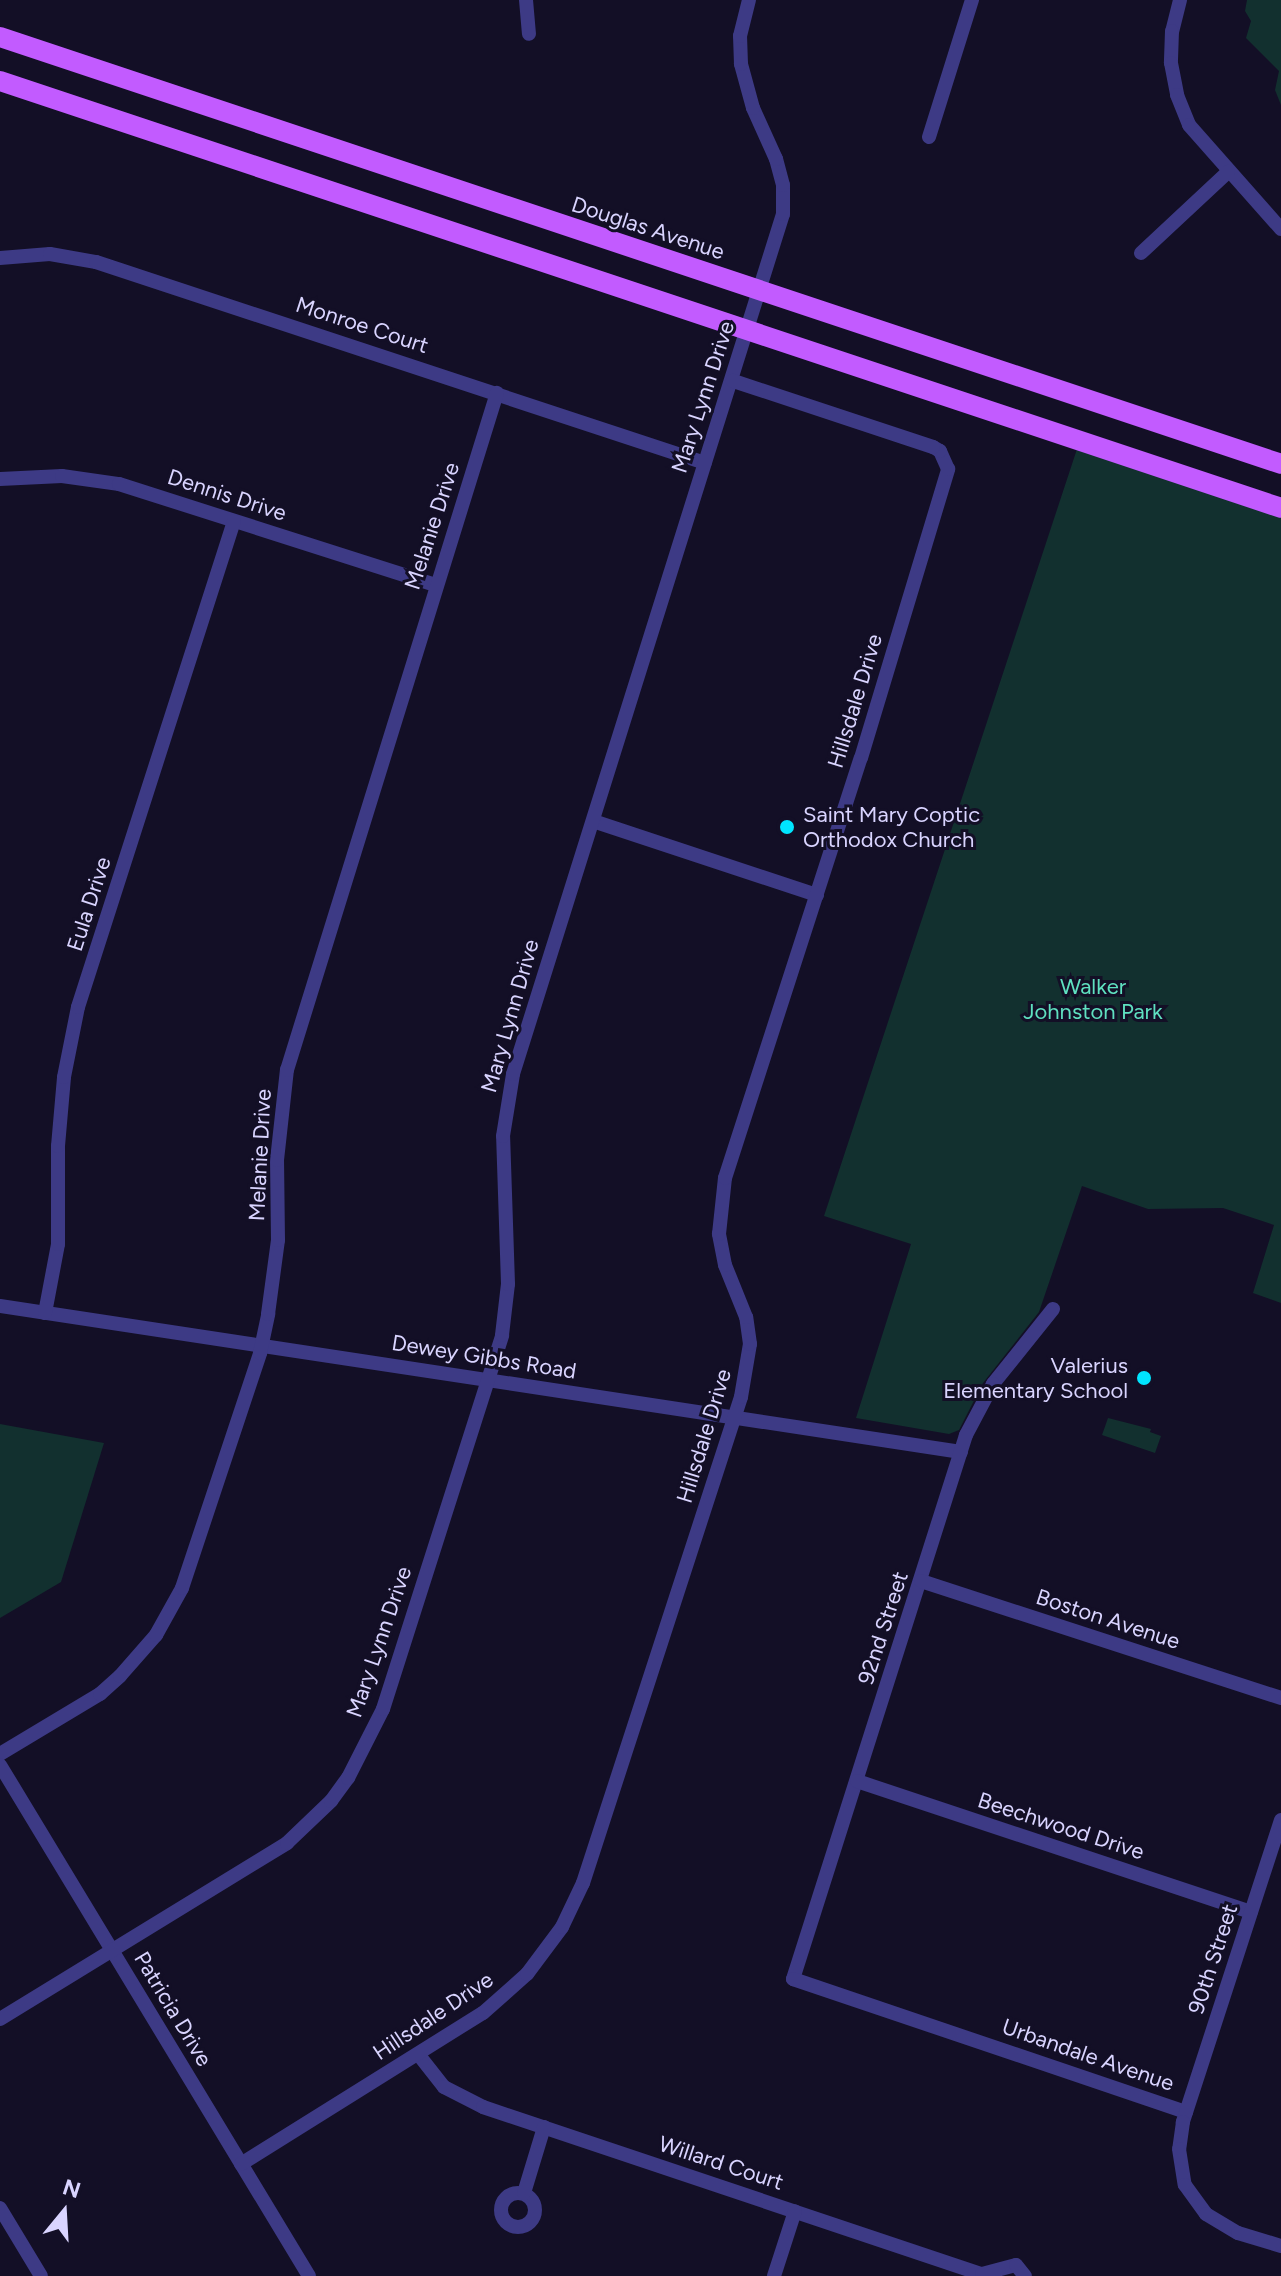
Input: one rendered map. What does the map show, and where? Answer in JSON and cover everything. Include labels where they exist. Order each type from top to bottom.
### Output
[{"type":"main road","name":"Douglas Avenue","points":[[0,37],[1281,464]]},
{"type":"main road","points":[[0,81],[1281,508]]},
{"type":"street","points":[[526,0],[529,34]]},
{"type":"street","name":"Mary Lynn Drive","points":[[0,2019],[287,1843],[331,1801],[348,1778],[383,1709],[502,1335],[508,1284],[503,1167],[507,1105],[513,1074],[783,214],[783,185],[776,159],[753,108],[741,64],[740,36],[749,0]]},
{"type":"street","points":[[929,137],[972,0]]},
{"type":"street","points":[[1180,0],[1172,31],[1171,63],[1177,95],[1198,138],[1281,229]]},
{"type":"street","points":[[1141,253],[1228,172]]},
{"type":"street","name":"Monroe Court","points":[[0,258],[50,254],[96,262],[705,463]]},
{"type":"street","name":"Hillsdale Drive","points":[[241,2164],[418,2054],[506,1995],[546,1952],[562,1927],[583,1883],[748,1371],[750,1344],[746,1317],[725,1265],[719,1234],[720,1203],[947,476],[945,460],[933,447],[733,381]]},
{"type":"street","name":"Melanie Drive","points":[[0,1754],[100,1694],[139,1657],[156,1635],[182,1588],[261,1345],[278,1240],[277,1160],[287,1070],[497,393]]},
{"type":"street","name":"Dennis Drive","points":[[0,479],[81,477],[119,484],[436,585]]},
{"type":"street","name":"Eula Drive","points":[[45,1313],[58,1244],[58,1146],[64,1077],[78,1007],[234,521]]},
{"type":"street","points":[[593,821],[817,895]]},
{"type":"street","name":"Dewey Gibbs Road","points":[[0,1306],[961,1452]]},
{"type":"street","name":"92nd Street","points":[[793,1979],[961,1452],[993,1384],[1053,1309]]},
{"type":"street","name":"Boston Avenue","points":[[921,1581],[1281,1698]]},
{"type":"street","name":"Patricia Drive","points":[[0,1765],[309,2276]]},
{"type":"street","name":"Beechwood Drive","points":[[857,1781],[1251,1912]]},
{"type":"street","name":"90th Street","points":[[1186,2112],[1281,1820]]},
{"type":"street","name":"Urbandale Avenue","points":[[793,1979],[1186,2112],[1179,2149],[1180,2167],[1194,2201],[1221,2225],[1281,2246]]},
{"type":"street","name":"Willard Court","points":[[418,2054],[444,2087],[459,2098],[984,2275],[1016,2265],[1025,2274]]},
{"type":"street","points":[[524,2193],[544,2127]]},
{"type":"street","points":[[0,2208],[41,2276]]},
{"type":"street","points":[[774,2276],[795,2211]]},
{"type":"green space","points":[[1247,0],[1281,0],[1281,105],[1275,90],[1279,71],[1246,38],[1251,21],[1245,11]]},
{"type":"green space","name":"Walker Johnston Park","points":[[1077,449],[1281,517],[1281,1303],[1253,1293],[1274,1225],[1223,1208],[1148,1209],[1082,1186],[1039,1312],[983,1383],[959,1430],[949,1434],[856,1418],[911,1244],[824,1216]]},
{"type":"green space","points":[[1108,1418],[1151,1429],[1150,1432],[1161,1436],[1155,1453],[1102,1435]]},
{"type":"green space","points":[[0,1424],[104,1443],[61,1582],[0,1618]]},
{"type":"place","name":"Saint Mary Coptic Orthodox Church","points":[[787,827]]},
{"type":"place","name":"Valerius Elementary School","points":[[1144,1378]]}]
